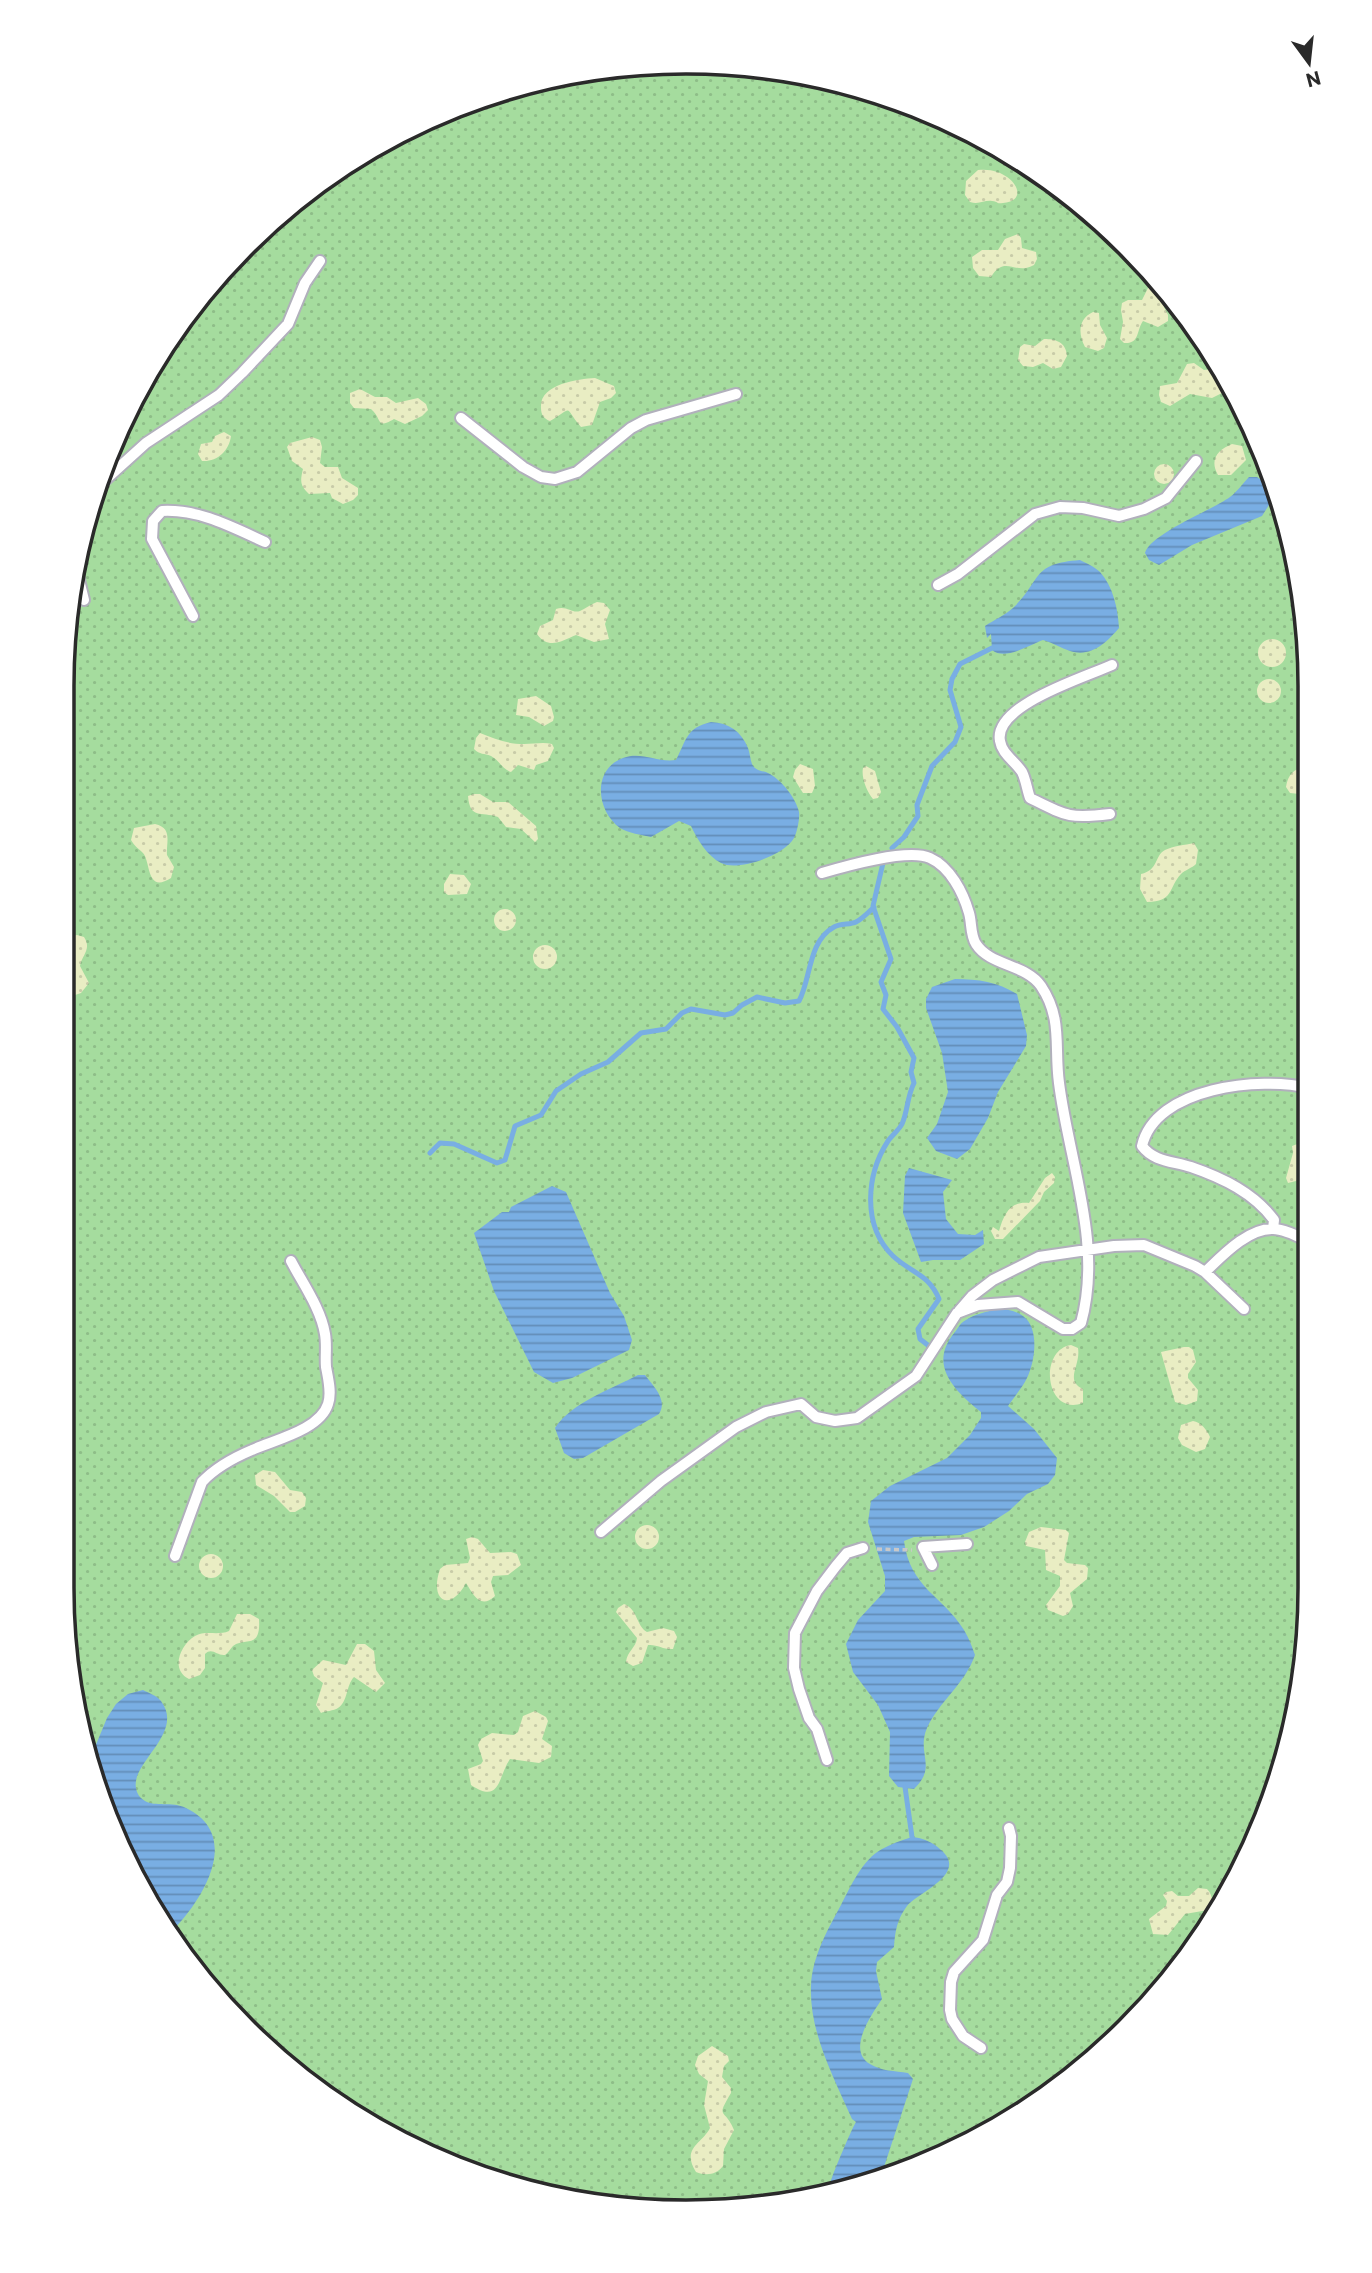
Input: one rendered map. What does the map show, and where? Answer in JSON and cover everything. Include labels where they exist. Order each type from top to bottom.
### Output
[{"type":"lane","points":[[112,474],[146,443],[219,395],[242,373],[288,324],[305,283],[320,261]]},
{"type":"lane","points":[[461,418],[523,467],[541,477],[555,479],[577,471],[631,428],[646,420],[736,394]]},
{"type":"lane","points":[[938,585],[958,574],[1035,514],[1060,507],[1083,508],[1119,516],[1144,509],[1166,498],[1196,460]]},
{"type":"lane","points":[[193,616],[152,539],[153,521],[162,511],[176,510],[221,522],[265,542]]},
{"type":"lane","points":[[81,590],[84,600]]},
{"type":"lane","points":[[1110,814],[1083,817],[1066,815],[1052,811],[1030,798],[1023,773],[1002,749],[999,739],[1001,727],[1031,699],[1112,665]]},
{"type":"lane","points":[[822,873],[879,859],[929,857],[947,869],[954,881],[969,913],[972,938],[978,947],[989,956],[1028,974],[1039,983],[1055,1015],[1059,1083],[1088,1251],[1087,1303],[1082,1323],[1072,1329],[1063,1329],[1018,1302],[986,1303],[957,1313]]},
{"type":"lane","points":[[1273,1229],[1274,1220],[1265,1207],[1246,1191],[1193,1168],[1150,1157],[1142,1146],[1145,1134],[1156,1119],[1187,1099],[1240,1084],[1298,1085]]},
{"type":"lane","points":[[1205,1272],[1222,1255],[1254,1233],[1273,1229],[1298,1238]]},
{"type":"lane","points":[[601,1532],[661,1481],[736,1427],[766,1412],[801,1404],[816,1417],[835,1421],[857,1418],[916,1377],[957,1313],[972,1296],[993,1280],[1039,1257],[1114,1245],[1144,1245],[1195,1265],[1244,1309]]},
{"type":"lane","points":[[175,1556],[202,1482],[210,1473],[251,1450],[301,1430],[321,1416],[328,1406],[330,1398],[325,1360],[326,1336],[291,1261]]},
{"type":"lane","points":[[932,1565],[923,1547],[967,1544]]},
{"type":"lane","points":[[827,1760],[817,1728],[809,1718],[799,1689],[793,1652],[795,1633],[817,1591],[842,1559],[847,1553],[863,1548]]},
{"type":"lane","points":[[981,2048],[963,2036],[952,2019],[951,1982],[954,1972],[983,1940],[997,1895],[1007,1882],[1012,1836],[1009,1828]]},
{"type":"path","points":[[863,1548],[917,1550]]},
{"type":"green space","points":[[686,74],[726,75],[805,85],[845,94],[920,120],[957,137],[1026,177],[1090,225],[1147,282],[1172,313],[1216,380],[1252,452],[1278,527],[1287,567],[1297,646],[1297,1627],[1287,1706],[1266,1784],[1235,1858],[1195,1927],[1147,1991],[1090,2048],[1059,2073],[992,2117],[957,2136],[883,2167],[805,2188],[686,2200],[606,2194],[527,2179],[452,2153],[415,2136],[346,2096],[282,2048],[225,1991],[200,1960],[156,1893],[120,1821],[94,1746],[85,1706],[75,1627],[75,646],[85,567],[106,489],[137,415],[177,346],[225,282],[253,253],[282,225],[346,177],[415,137],[452,120],[527,94],[567,85],[646,75]]},
{"type":"sand","points":[[978,170],[990,170],[1009,178],[1015,184],[1017,196],[1012,201],[1003,203],[970,202],[965,195],[966,181]]},
{"type":"sand","points":[[1018,234],[1022,248],[1036,252],[1034,265],[1027,268],[1001,267],[991,277],[979,276],[973,268],[972,257],[982,250],[998,250],[1005,239]]},
{"type":"sand","points":[[1151,287],[1165,305],[1168,321],[1158,327],[1143,321],[1135,339],[1124,343],[1120,339],[1122,303],[1142,300]]},
{"type":"sand","points":[[1093,312],[1099,313],[1100,325],[1107,338],[1104,348],[1098,351],[1085,347],[1080,332],[1084,319]]},
{"type":"sand","points":[[1044,339],[1056,341],[1065,347],[1067,356],[1061,367],[1053,369],[1043,363],[1033,367],[1023,366],[1018,360],[1020,347],[1024,344],[1035,346]]},
{"type":"sand","points":[[1194,363],[1204,370],[1210,370],[1222,393],[1212,398],[1190,394],[1170,406],[1161,402],[1160,386],[1177,383],[1187,364]]},
{"type":"sand","points":[[595,378],[614,386],[616,393],[600,402],[592,425],[581,427],[568,410],[550,421],[543,416],[542,400],[546,393],[561,384]]},
{"type":"sand","points":[[360,389],[375,397],[387,397],[396,403],[418,398],[426,404],[428,410],[405,424],[394,419],[382,423],[371,409],[354,408],[350,403],[350,393]]},
{"type":"sand","points":[[224,432],[231,436],[225,451],[213,460],[202,461],[198,454],[201,444],[212,442],[215,436]]},
{"type":"sand","points":[[312,437],[320,440],[320,463],[325,467],[338,467],[342,478],[358,488],[358,495],[353,500],[343,504],[332,498],[330,493],[309,494],[302,486],[303,469],[292,461],[287,447],[290,443]]},
{"type":"sand","points":[[1232,444],[1242,446],[1246,460],[1231,475],[1218,475],[1214,464],[1216,456]]},
{"type":"sand","points":[[1160,464],[1168,464],[1174,474],[1168,484],[1160,484],[1154,478],[1154,470]]},
{"type":"sand","points":[[597,602],[604,603],[610,610],[605,624],[609,639],[594,642],[576,635],[550,643],[537,634],[540,626],[553,620],[556,609],[577,612]]},
{"type":"sand","points":[[1272,639],[1282,643],[1286,653],[1282,663],[1272,667],[1262,663],[1258,653],[1262,643]]},
{"type":"sand","points":[[1269,679],[1280,686],[1281,691],[1274,702],[1269,703],[1258,696],[1257,691],[1264,680]]},
{"type":"sand","points":[[536,696],[551,706],[554,717],[553,721],[544,726],[529,717],[516,715],[518,699]]},
{"type":"sand","points":[[480,733],[507,742],[549,743],[554,748],[548,761],[536,765],[534,770],[518,765],[511,772],[494,758],[474,749]]},
{"type":"sand","points":[[800,764],[813,769],[815,786],[812,793],[803,793],[793,777]]},
{"type":"sand","points":[[866,766],[875,771],[881,792],[878,798],[873,799],[865,784],[863,768]]},
{"type":"sand","points":[[1297,769],[1298,794],[1290,793],[1286,787],[1290,776]]},
{"type":"sand","points":[[480,794],[493,802],[508,802],[536,826],[538,839],[535,842],[521,829],[506,827],[498,817],[474,812],[468,796]]},
{"type":"sand","points":[[155,824],[166,832],[167,855],[174,867],[171,878],[163,882],[153,879],[143,853],[131,840],[134,828]]},
{"type":"sand","points":[[1194,843],[1198,850],[1196,864],[1181,874],[1166,897],[1147,902],[1140,889],[1141,874],[1154,866],[1165,850]]},
{"type":"sand","points":[[450,874],[464,875],[471,884],[467,894],[448,895],[444,892],[444,884]]},
{"type":"sand","points":[[505,909],[513,912],[516,920],[513,928],[505,931],[497,928],[494,920],[497,912]]},
{"type":"sand","points":[[74,936],[84,937],[86,941],[87,949],[80,966],[89,983],[81,993],[74,995]]},
{"type":"sand","points":[[545,945],[554,948],[557,957],[554,966],[545,969],[536,966],[533,957],[536,948]]},
{"type":"sand","points":[[1298,1144],[1298,1177],[1296,1181],[1288,1183],[1286,1178],[1293,1153],[1292,1146]]},
{"type":"sand","points":[[1052,1173],[1055,1177],[1054,1183],[1044,1192],[1040,1201],[1003,1239],[995,1239],[991,1231],[993,1227],[999,1231],[1012,1206],[1029,1203],[1045,1178]]},
{"type":"sand","points":[[1071,1345],[1078,1348],[1074,1377],[1077,1385],[1083,1389],[1083,1403],[1070,1405],[1060,1401],[1054,1392],[1050,1369],[1060,1350]]},
{"type":"sand","points":[[1184,1347],[1193,1350],[1196,1362],[1188,1378],[1198,1390],[1197,1401],[1186,1405],[1175,1402],[1161,1352]]},
{"type":"sand","points":[[1193,1421],[1199,1423],[1210,1437],[1205,1449],[1196,1452],[1182,1445],[1178,1438],[1181,1425]]},
{"type":"sand","points":[[263,1470],[275,1472],[290,1490],[302,1492],[306,1498],[305,1506],[290,1512],[274,1496],[256,1485],[255,1475]]},
{"type":"sand","points":[[647,1525],[658,1532],[659,1537],[652,1548],[647,1549],[636,1542],[635,1537],[642,1526]]},
{"type":"sand","points":[[1041,1527],[1066,1530],[1069,1533],[1064,1560],[1088,1568],[1087,1579],[1070,1593],[1073,1606],[1068,1614],[1063,1616],[1048,1610],[1046,1605],[1060,1586],[1060,1576],[1046,1570],[1045,1550],[1026,1546],[1025,1542],[1029,1532]]},
{"type":"sand","points":[[466,1539],[478,1539],[490,1553],[517,1554],[521,1565],[508,1575],[493,1576],[491,1582],[495,1596],[490,1600],[478,1599],[466,1583],[454,1598],[443,1599],[437,1589],[440,1569],[445,1565],[468,1563],[470,1558]]},
{"type":"sand","points":[[211,1554],[219,1558],[223,1566],[219,1574],[211,1578],[203,1574],[199,1566],[203,1558]]},
{"type":"sand","points":[[624,1604],[629,1606],[647,1632],[663,1628],[674,1631],[677,1637],[673,1649],[648,1645],[642,1663],[633,1666],[626,1662],[637,1638],[616,1612]]},
{"type":"sand","points":[[237,1614],[250,1614],[259,1619],[255,1639],[233,1646],[225,1655],[208,1652],[205,1654],[205,1668],[200,1675],[189,1679],[183,1675],[179,1658],[185,1645],[199,1634],[229,1631]]},
{"type":"sand","points":[[357,1644],[365,1644],[374,1651],[376,1670],[385,1683],[376,1692],[354,1677],[341,1705],[321,1713],[316,1705],[323,1683],[314,1676],[312,1670],[323,1660],[346,1665]]},
{"type":"sand","points":[[535,1711],[548,1721],[542,1739],[552,1746],[551,1757],[539,1763],[510,1759],[497,1786],[488,1792],[471,1785],[468,1769],[483,1761],[478,1745],[481,1739],[492,1733],[514,1735],[518,1732],[523,1716]]},
{"type":"sand","points":[[1198,1888],[1207,1889],[1212,1899],[1205,1910],[1185,1914],[1168,1935],[1153,1934],[1149,1919],[1166,1906],[1167,1901],[1163,1895],[1172,1891],[1178,1896],[1189,1896]]},
{"type":"sand","points":[[712,2046],[728,2056],[729,2061],[724,2066],[722,2077],[731,2088],[731,2093],[723,2107],[723,2113],[734,2130],[724,2149],[723,2166],[714,2173],[707,2174],[696,2172],[691,2157],[694,2147],[710,2128],[704,2105],[708,2081],[699,2074],[695,2065],[698,2056]]},
{"type":"water","points":[[1249,477],[1257,477],[1263,481],[1270,503],[1262,516],[1192,545],[1159,565],[1149,560],[1145,553],[1158,538],[1238,490]]},
{"type":"water","points":[[1080,560],[1098,570],[1105,578],[1114,598],[1119,628],[1104,643],[1085,652],[1070,651],[1043,640],[1010,653],[997,653],[992,650],[991,634],[987,638],[985,626],[1013,608],[1045,569]]},
{"type":"water","points":[[711,722],[729,726],[738,733],[748,748],[754,767],[770,774],[788,790],[799,812],[797,829],[789,844],[771,856],[749,864],[729,865],[716,860],[699,842],[691,826],[679,821],[651,837],[620,828],[612,821],[602,801],[602,780],[613,763],[630,756],[676,760],[692,731]]},
{"type":"water","points":[[955,979],[987,982],[1017,994],[1027,1035],[1026,1046],[998,1092],[988,1118],[970,1149],[957,1159],[936,1151],[927,1138],[937,1124],[948,1092],[942,1053],[926,1008],[926,999],[932,987]]},
{"type":"water","points":[[909,1168],[952,1180],[943,1192],[946,1219],[958,1234],[975,1235],[983,1230],[984,1244],[960,1260],[921,1262],[903,1213],[905,1176]]},
{"type":"water","points":[[552,1186],[566,1192],[610,1293],[624,1316],[632,1340],[629,1350],[572,1378],[553,1383],[534,1372],[494,1291],[474,1233],[502,1212],[509,1212],[511,1207]]},
{"type":"water","points":[[996,1309],[1020,1314],[1032,1328],[1034,1355],[1030,1371],[1008,1406],[1034,1429],[1057,1458],[1055,1475],[1048,1484],[1027,1494],[1009,1511],[984,1527],[961,1535],[914,1537],[904,1541],[913,1570],[928,1590],[956,1618],[975,1655],[965,1675],[927,1728],[924,1737],[926,1766],[921,1781],[914,1789],[898,1787],[889,1776],[890,1732],[878,1705],[853,1672],[846,1644],[858,1620],[885,1591],[885,1576],[868,1522],[871,1501],[890,1486],[947,1458],[970,1435],[981,1418],[981,1412],[954,1386],[944,1366],[944,1355],[947,1344],[963,1322]]},
{"type":"water","points":[[638,1375],[645,1375],[659,1394],[662,1404],[659,1414],[583,1458],[574,1459],[564,1453],[555,1428],[562,1419],[582,1403]]},
{"type":"water","points":[[143,1690],[161,1701],[167,1713],[167,1724],[162,1736],[137,1778],[137,1792],[149,1803],[186,1808],[203,1820],[212,1834],[215,1850],[206,1884],[177,1926],[137,1858],[120,1821],[95,1748],[107,1718],[116,1704],[128,1694]]},
{"type":"water","points":[[912,1837],[928,1841],[938,1847],[948,1859],[949,1867],[938,1882],[907,1906],[897,1926],[894,1947],[877,1962],[876,1971],[882,1999],[863,2032],[860,2050],[863,2058],[870,2064],[908,2073],[913,2079],[884,2167],[831,2182],[856,2122],[852,2119],[818,2037],[811,2003],[814,1964],[826,1934],[863,1867],[875,1854]]},
{"type":"waterway","points":[[892,848],[904,837],[918,816],[917,805],[932,766],[955,742],[961,727],[950,690],[952,679],[960,664],[992,648]]},
{"type":"waterway","points":[[883,863],[873,906],[891,959],[881,982],[886,995],[883,1009],[897,1027],[914,1058],[911,1072],[914,1083],[902,1124],[888,1141],[875,1169],[872,1215],[883,1244],[900,1262],[925,1279],[939,1299],[918,1329],[920,1339],[929,1346]]},
{"type":"waterway","points":[[430,1153],[440,1143],[454,1144],[497,1163],[505,1160],[515,1126],[541,1115],[556,1091],[581,1074],[608,1062],[641,1033],[666,1029],[682,1013],[691,1009],[725,1015],[733,1013],[757,997],[785,1003],[799,1001],[819,941],[837,926],[856,922],[874,907]]},
{"type":"waterway","points":[[905,1787],[912,1837]]}]
